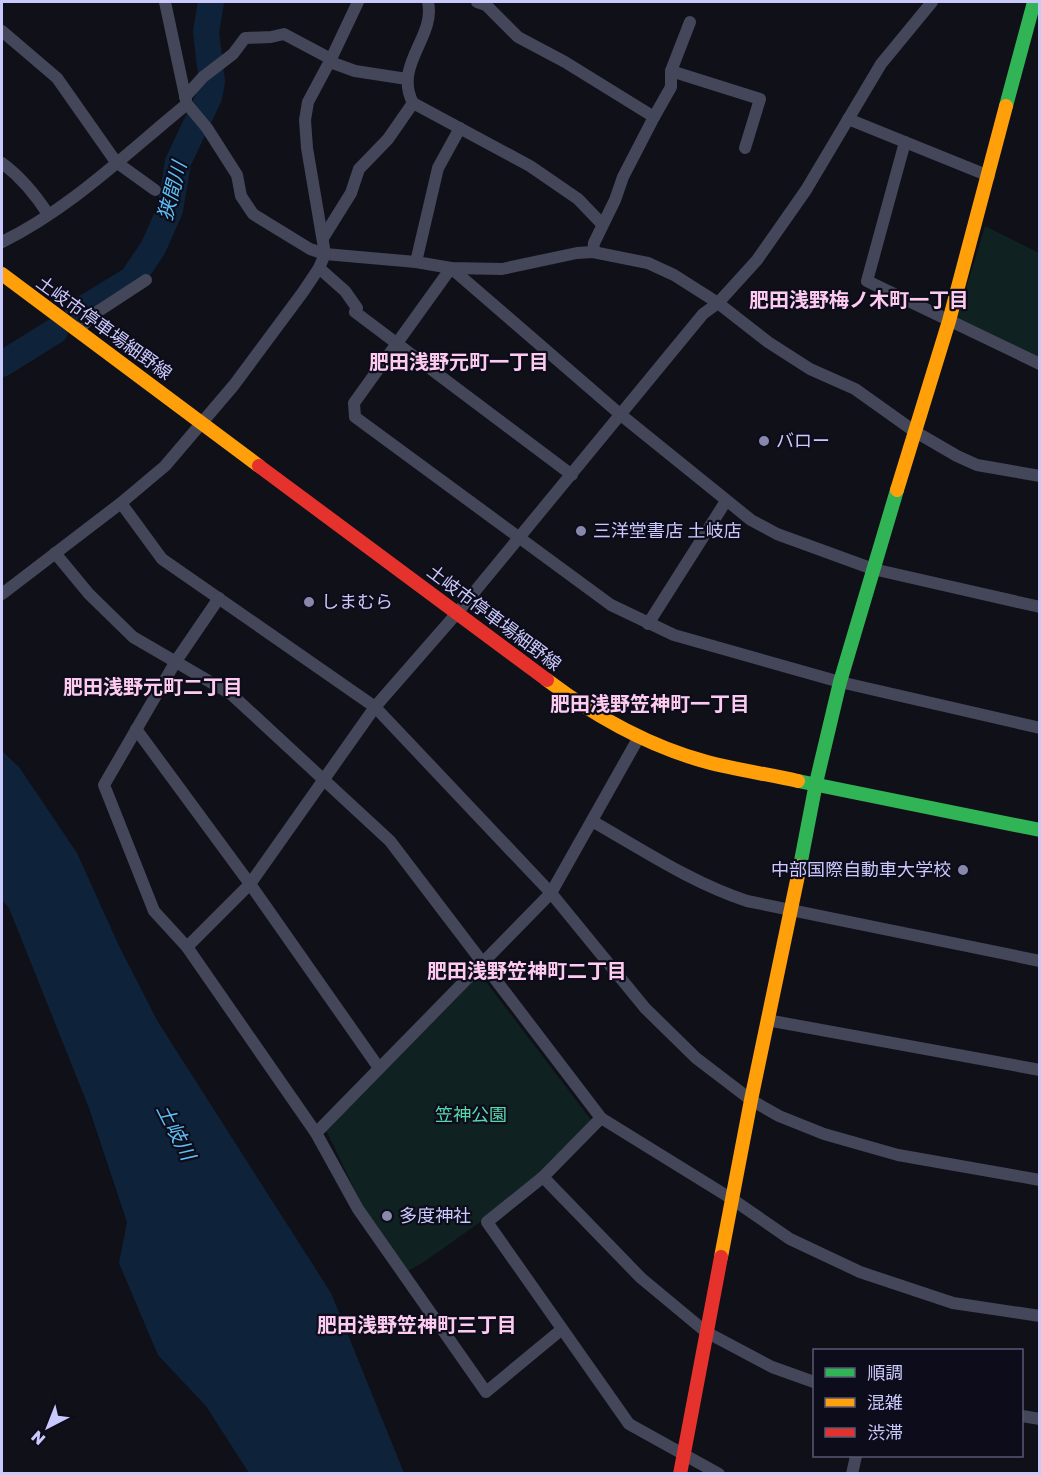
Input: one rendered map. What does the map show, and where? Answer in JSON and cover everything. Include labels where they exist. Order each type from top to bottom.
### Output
[{"type":"street","points":[[165,2],[188,104],[237,175],[241,196],[253,214],[310,249],[325,254],[416,262],[451,268],[502,269],[566,255],[593,252],[648,263],[674,275],[718,303],[768,342],[810,369],[855,389],[914,431],[977,465],[1040,476]]},
{"type":"street","points":[[2,594],[121,503],[165,466],[203,424],[297,302],[319,268],[325,254],[307,148],[305,120],[308,102],[358,2]]},
{"type":"street","points":[[428,2],[430,15],[407,79],[408,93],[413,103],[513,156],[578,199],[602,224]]},
{"type":"street","points":[[477,2],[486,5],[518,37],[565,62],[654,117]]},
{"type":"street","points":[[187,947],[250,884],[375,707],[458,613],[703,314],[718,303],[757,260],[806,190],[881,64],[932,2]]},
{"type":"street","points":[[680,1473],[767,1020],[792,911],[816,783],[840,682],[949,321],[1034,2]]},
{"type":"street","points":[[593,252],[594,243],[623,177],[671,87],[671,70],[690,22]]},
{"type":"street","points":[[2,31],[57,78],[117,162],[155,190]]},
{"type":"street","points":[[2,242],[48,214],[188,104],[203,77],[233,54],[245,38],[284,34],[355,71],[407,79]]},
{"type":"street","points":[[671,70],[760,99],[745,148]]},
{"type":"street","points":[[323,238],[351,193],[359,169],[388,139],[413,103]]},
{"type":"street","points":[[848,118],[989,176]]},
{"type":"street","points":[[416,262],[438,168],[460,128]]},
{"type":"street","points":[[905,142],[867,281],[1040,364]]},
{"type":"street","points":[[2,163],[29,187],[48,214]]},
{"type":"street","points":[[319,268],[352,299],[357,308],[355,312],[398,342],[572,475]]},
{"type":"street","points":[[451,268],[354,403],[355,417],[610,605],[648,624],[674,635],[840,682],[1040,728]]},
{"type":"street","points":[[451,268],[621,415],[751,520],[777,534],[873,569],[1040,607]]},
{"type":"street","name":"土岐市停車場細野線","points":[[2,274],[590,712],[639,736],[707,762],[1040,830]]},
{"type":"street","points":[[77,330],[94,314],[146,280]]},
{"type":"street","points":[[648,624],[726,501]]},
{"type":"street","points":[[121,503],[162,559],[375,707],[550,893],[645,1008],[696,1058],[751,1100],[779,1116],[824,1134],[898,1155],[1040,1180]]},
{"type":"street","points":[[55,553],[89,594],[133,637],[231,694],[390,841],[601,1118],[732,1199],[790,1239],[860,1272],[953,1303],[1040,1316]]},
{"type":"street","points":[[219,598],[176,661],[104,785],[154,911],[187,947],[316,1133],[358,1209],[486,1392],[561,1330]]},
{"type":"street","points":[[136,729],[250,884],[379,1068]]},
{"type":"street","points":[[316,1133],[550,893],[639,736]]},
{"type":"street","points":[[592,821],[697,881],[721,892],[792,911],[1040,962]]},
{"type":"street","points":[[767,1020],[1040,1070]]},
{"type":"street","points":[[601,1118],[543,1177],[487,1222],[629,1424],[719,1473]]},
{"type":"street","points":[[543,1177],[641,1278],[706,1332],[772,1367],[813,1382]]},
{"type":"street","points":[[1023,1416],[1040,1419]]},
{"type":"street","points":[[852,1473],[856,1457]]},
{"type":"green space","points":[[985,226],[1039,253],[1039,358],[957,318]]},
{"type":"green space","name":"笠神公園","points":[[480,974],[595,1125],[524,1191],[408,1271],[362,1205],[326,1130]]},
{"type":"water","name":"土岐川","points":[[2,751],[19,767],[77,853],[119,946],[158,1022],[331,1293],[404,1473],[249,1473],[206,1406],[158,1355],[119,1263],[127,1222],[89,1108],[9,908],[2,900]]},
{"type":"waterway","name":"狭間川","points":[[78,312],[132,279],[153,248],[170,210],[178,162],[209,97],[212,82],[206,32],[211,2]]},
{"type":"waterway","name":"狭間川","points":[[2,364],[55,331]]},
{"type":"traffic: fast","points":[[1006,106],[1034,2]]},
{"type":"traffic: fast","points":[[800,866],[816,783],[840,682],[897,490]]},
{"type":"traffic: fast","points":[[798,781],[1040,830]]},
{"type":"traffic: slow","points":[[897,490],[949,321],[1006,106]]},
{"type":"traffic: slow","points":[[2,274],[259,466]]},
{"type":"traffic: slow","points":[[547,680],[604,718],[664,748],[718,765],[798,781]]},
{"type":"traffic: slow","points":[[721,1257],[800,866]]},
{"type":"traffic: jam","points":[[259,466],[547,680]]},
{"type":"traffic: jam","points":[[680,1474],[721,1257]]},
{"type":"place","name":"バロー","points":[[764,441]]},
{"type":"place","name":"三洋堂書店 土岐店","points":[[581,531]]},
{"type":"place","name":"しまむら","points":[[309,602]]},
{"type":"place","name":"中部国際自動車大学校","points":[[963,870]]},
{"type":"place","name":"多度神社","points":[[387,1216]]},
{"type":"district","name":"肥田浅野梅ノ木町一丁目","points":[[859,300]]},
{"type":"district","name":"肥田浅野元町一丁目","points":[[459,362]]},
{"type":"district","name":"肥田浅野元町二丁目","points":[[153,687]]},
{"type":"district","name":"肥田浅野笠神町一丁目","points":[[650,704]]},
{"type":"district","name":"肥田浅野笠神町二丁目","points":[[527,971]]},
{"type":"district","name":"肥田浅野笠神町三丁目","points":[[417,1325]]}]
